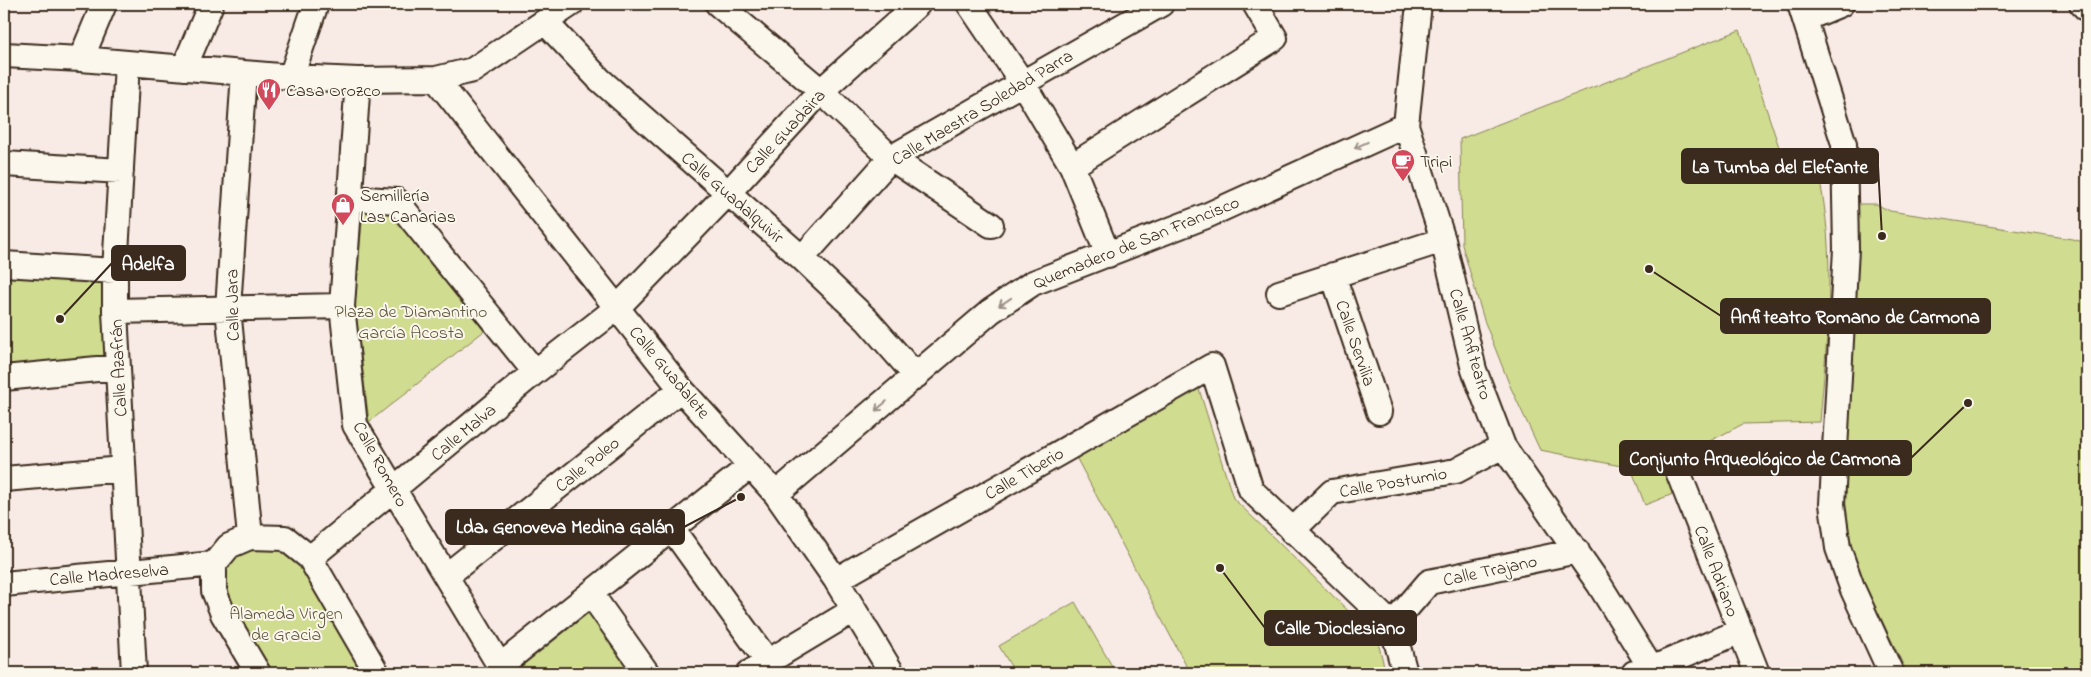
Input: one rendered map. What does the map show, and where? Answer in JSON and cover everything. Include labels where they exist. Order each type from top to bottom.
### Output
[{"type":"street","points":[[81,59],[104,4]]},
{"type":"street","points":[[184,68],[211,4]]},
{"type":"street","points":[[291,77],[316,4]]},
{"type":"street","points":[[4,55],[81,59],[291,77],[358,80],[436,79],[473,70],[571,4]]},
{"type":"street","points":[[718,4],[822,91],[891,158],[991,226]]},
{"type":"street","points":[[969,4],[1022,82],[1072,166],[1108,254]]},
{"type":"street","name":"Calle Maestra Soledad Parra","points":[[802,258],[891,158],[1161,4]]},
{"type":"street","points":[[1072,166],[1275,38],[1255,4]]},
{"type":"street","name":"Calle Anfiteatro","points":[[1419,4],[1406,124],[1443,240],[1474,370],[1503,446],[1577,552],[1647,671]]},
{"type":"street","points":[[1841,4],[1802,11],[1844,144],[1846,249],[1832,504],[1838,548],[1853,590],[1891,673]]},
{"type":"street","points":[[2082,4],[2087,9]]},
{"type":"street","name":"Calle Guadaira","points":[[617,308],[728,193],[822,91],[915,5]]},
{"type":"street","name":"Calle Guadalquivir","points":[[546,22],[599,79],[802,258],[867,320],[916,376]]},
{"type":"street","name":"Calle Azafrán","points":[[127,64],[115,271],[115,311],[134,673]]},
{"type":"street","name":"Calle Jara","points":[[244,73],[228,308],[250,537]]},
{"type":"street","name":"Calle Guadalete","points":[[436,79],[681,389],[776,494],[836,580],[892,673]]},
{"type":"street","name":"Calle Romero","points":[[358,80],[342,306],[355,425],[502,670]]},
{"type":"street","name":"Quemadero de San Francisco","points":[[776,494],[992,311],[1033,283],[1206,216],[1406,124]]},
{"type":"street","points":[[4,164],[121,171]]},
{"type":"street","points":[[350,198],[397,201],[535,372]]},
{"type":"street","points":[[1279,293],[1443,240]]},
{"type":"street","points":[[4,264],[115,271]]},
{"type":"street","name":"Calle Servilia","points":[[1334,275],[1380,412]]},
{"type":"street","points":[[115,311],[342,306]]},
{"type":"street","name":"Calle Malva","points":[[310,558],[535,372],[617,308]]},
{"type":"street","name":"Calle Tiberio","points":[[836,580],[1212,366],[1251,490],[1292,531]]},
{"type":"street","points":[[4,378],[118,367]]},
{"type":"street","name":"Calle Poleo","points":[[446,576],[681,389]]},
{"type":"street","name":"Calle Postumio","points":[[1292,531],[1332,492],[1456,471],[1503,446]]},
{"type":"street","points":[[502,670],[591,594],[750,466]]},
{"type":"street","points":[[4,479],[123,469]]},
{"type":"street","name":"Calle Adriano","points":[[1677,469],[1757,673]]},
{"type":"street","points":[[672,529],[758,668],[854,610]]},
{"type":"street","points":[[1292,531],[1392,625],[1405,673]]},
{"type":"street","points":[[258,673],[223,614],[214,591],[214,564],[229,546],[250,537],[285,538],[310,558],[377,673]]},
{"type":"street","name":"Calle Trajano","points":[[1392,625],[1428,582],[1577,552]]},
{"type":"street","name":"Calle Madreselva","points":[[4,584],[214,564]]},
{"type":"street","points":[[591,594],[647,673]]},
{"type":"street","points":[[1647,671],[1741,631]]},
{"type":"green space","points":[[1740,30],[1790,180],[1818,172],[1824,203],[1829,265],[1829,296],[1820,422],[1743,424],[1667,463],[1678,492],[1645,505],[1631,468],[1540,450],[1510,386],[1484,320],[1462,245],[1460,139]]},
{"type":"green space","points":[[1858,204],[1876,204],[1890,211],[2072,239],[2087,243],[2087,673],[1907,673],[1865,585],[1852,548],[1844,508]]},
{"type":"green space","name":"Plaza de Diamantino García Acosta","points":[[363,210],[390,212],[484,331],[369,422],[355,305]]},
{"type":"green space","points":[[4,264],[115,271],[118,367],[4,378]]},
{"type":"green space","points":[[1198,386],[1233,498],[1377,639],[1386,673],[1190,673],[1076,457]]},
{"type":"green space","name":"Alameda Virgen de Gracia","points":[[271,544],[297,558],[366,673],[267,673],[229,609],[222,573],[241,550]]},
{"type":"green space","points":[[1075,602],[1116,673],[1015,673],[999,646]]},
{"type":"green space","points":[[590,612],[633,673],[519,673],[517,669]]},
{"type":"place","name":"Casa Orozco","points":[[269,111]]},
{"type":"place","name":"Tripi","points":[[1403,182]]},
{"type":"place","name":"Semillería Las Canarias","points":[[343,226]]},
{"type":"place","name":"La Tumba del Elefante","points":[[1882,236]]},
{"type":"place","name":"Anfiteatro Romano de Carmona","points":[[1649,269]]},
{"type":"place","name":"Adelfa","points":[[60,319]]},
{"type":"place","name":"Conjunto Arqueológico de Carmona","points":[[1968,403]]},
{"type":"place","name":"Lda. Genoveva Medina Galán","points":[[741,497]]},
{"type":"place","name":"Calle Dioclesiano","points":[[1220,568]]}]
